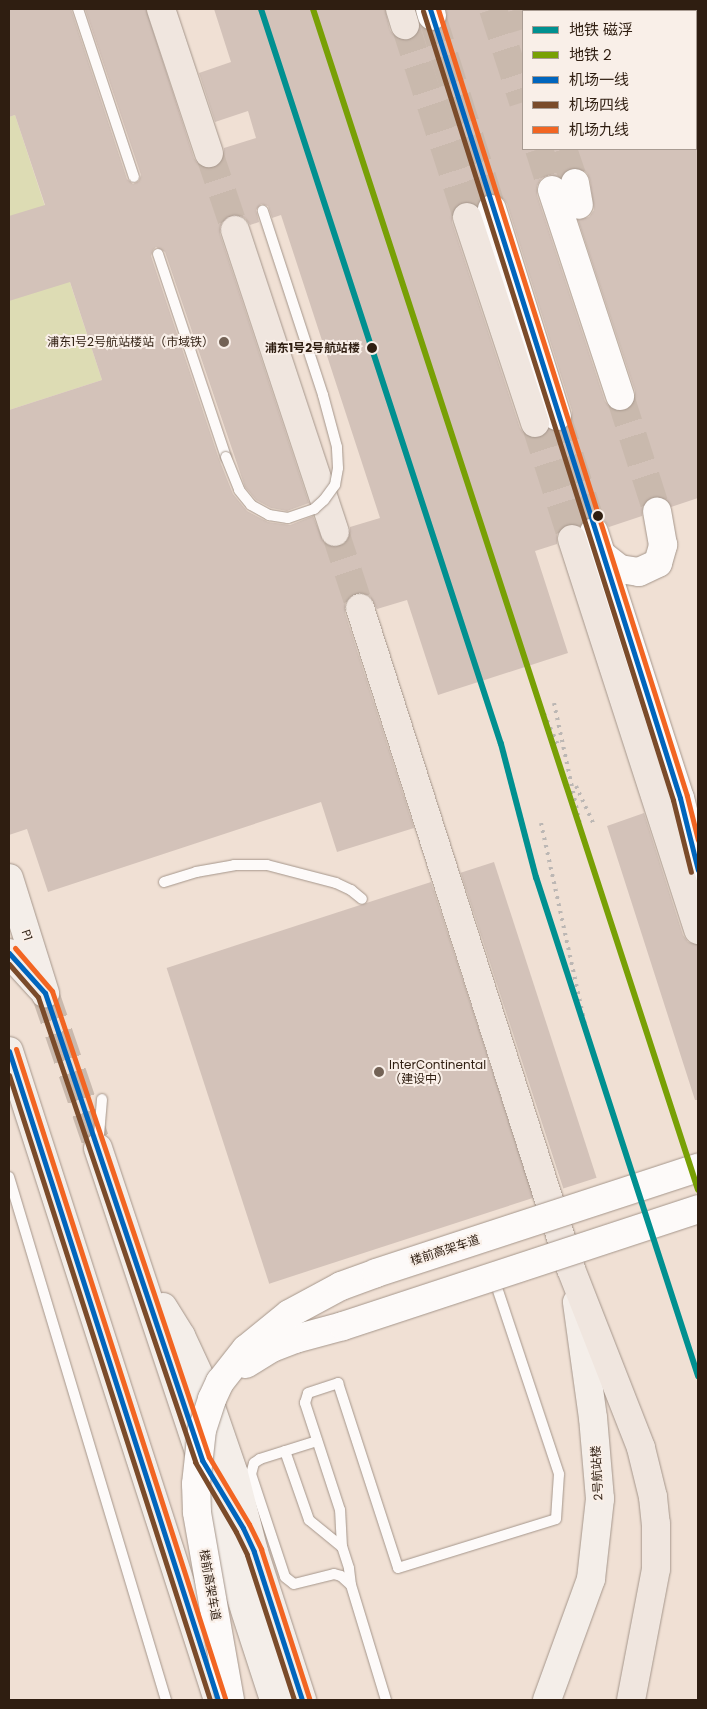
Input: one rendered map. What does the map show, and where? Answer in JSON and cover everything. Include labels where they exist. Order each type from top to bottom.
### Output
[{"type":"highway","points":[[160,9],[209,153]]},
{"type":"highway","points":[[479,213],[546,419]]},
{"type":"highway","points":[[235,230],[335,532]]},
{"type":"highway","points":[[589,542],[698,930]]},
{"type":"highway","points":[[360,608],[571,1269],[641,1448],[653,1497],[656,1524],[656,1569],[631,1700]]},
{"type":"main road","name":"P1","points":[[9,878],[45,993],[9,953]]},
{"type":"main road","points":[[9,1050],[218,1700]]},
{"type":"main road","points":[[98,1148],[202,1460],[238,1589],[274,1700]]},
{"type":"main road","points":[[137,1263],[181,1336],[202,1381],[234,1474],[254,1552],[302,1700]]},
{"type":"main road","name":"2号航站楼","points":[[546,1700],[591,1579],[600,1499],[594,1418],[571,1269]]},
{"type":"main road","points":[[202,1460],[243,1528],[254,1552]]},
{"type":"street","points":[[569,193],[620,396]]},
{"type":"street","points":[[589,542],[620,569],[638,572],[658,563],[663,545],[657,512]]},
{"type":"street","points":[[589,542],[680,798],[698,870]]},
{"type":"street","name":"楼前高架车道","points":[[230,1700],[197,1512],[198,1462],[202,1430],[220,1382],[246,1349],[266,1330],[289,1314],[341,1286],[698,1168]]},
{"type":"street","points":[[220,1382],[255,1358],[295,1339],[343,1326],[698,1209]]},
{"type":"lane","points":[[78,9],[134,177]]},
{"type":"lane","points":[[158,254],[226,457],[239,490],[251,505],[268,515],[288,518],[314,509],[324,500],[334,485],[338,468],[337,447],[263,210]]},
{"type":"lane","points":[[164,882],[196,872],[234,865],[267,865],[336,883],[351,890],[362,899]]},
{"type":"lane","points":[[98,1148],[102,1099]]},
{"type":"lane","points":[[9,1177],[166,1700]]},
{"type":"lane","points":[[386,1700],[351,1585],[349,1568],[342,1546],[340,1510],[305,1403],[308,1393],[338,1383],[398,1568],[556,1519],[559,1474],[498,1291]]},
{"type":"lane","points":[[317,1440],[260,1459],[251,1468],[285,1577],[294,1584],[334,1574],[341,1576],[351,1585]]},
{"type":"lane","points":[[285,1451],[309,1520],[342,1546]]},
{"type":"green space","points":[[15,115],[102,380],[9,410],[9,117]]},
{"type":"building","points":[[9,9],[71,9],[127,179],[133,184],[139,181],[141,175],[85,9],[146,9],[194,158],[198,164],[205,168],[213,168],[220,164],[224,157],[224,148],[256,138],[248,111],[215,122],[199,73],[231,62],[214,9],[385,9],[390,30],[395,37],[402,40],[410,40],[416,36],[420,26],[429,31],[436,31],[443,27],[447,19],[446,9],[523,9],[522,150],[698,149],[698,498],[671,507],[663,498],[654,497],[647,500],[643,506],[642,516],[609,527],[604,520],[598,517],[590,517],[580,526],[568,524],[561,528],[557,535],[557,544],[535,551],[568,653],[438,695],[407,600],[377,609],[370,596],[356,593],[349,597],[345,604],[345,613],[414,828],[337,852],[321,802],[48,892],[27,829],[9,835],[9,410],[102,380],[70,282],[9,301],[9,216],[45,205],[15,115],[9,117]],"holes":[[[572,168],[581,169],[587,173],[590,180],[594,210],[589,217],[578,220],[635,391],[635,399],[632,406],[624,411],[610,408],[605,401],[537,195],[537,186],[541,179],[548,175],[561,177],[565,171]],[[488,194],[502,197],[507,204],[572,411],[572,420],[568,427],[561,431],[549,429],[539,438],[525,435],[520,428],[452,222],[452,213],[456,206],[462,202],[470,202],[477,205],[481,198]],[[261,204],[268,206],[272,218],[281,215],[380,518],[350,527],[350,535],[347,542],[339,547],[331,547],[324,543],[313,516],[290,525],[268,522],[247,511],[233,494],[219,459],[151,256],[156,247],[165,252],[245,487],[256,500],[271,508],[287,511],[309,503],[220,234],[223,220],[231,215],[245,218],[250,225],[259,222],[256,210]]]},
{"type":"building","points":[[644,813],[683,935],[688,942],[698,945],[698,1100],[695,1100],[607,826]]},
{"type":"building","points":[[494,862],[597,1178],[563,1189],[461,873]]},
{"type":"building","name":"InterContinental （建设中）","points":[[431,882],[534,1198],[269,1284],[167,968]]},
{"type":"tunnel","points":[[493,9],[522,99]]},
{"type":"tunnel","points":[[517,9],[522,26]]},
{"type":"tunnel","points":[[432,16],[492,209]]},
{"type":"tunnel","points":[[405,25],[467,217]]},
{"type":"tunnel","points":[[539,150],[552,190]]},
{"type":"tunnel","points":[[563,150],[575,183]]},
{"type":"tunnel","points":[[209,153],[235,230]]},
{"type":"tunnel","points":[[620,396],[657,512]]},
{"type":"tunnel","points":[[557,416],[594,532]]},
{"type":"tunnel","points":[[535,423],[572,539]]},
{"type":"tunnel","points":[[335,532],[360,608]]},
{"type":"tunnel","points":[[45,993],[98,1148]]},
{"type":"railway","points":[[554,703],[581,829]]},
{"type":"railway","points":[[541,707],[558,745]]},
{"type":"railway","points":[[576,786],[594,825]]},
{"type":"railway","points":[[541,823],[588,1039]]},
{"type":"metro line","name":"磁浮","points":[[261,9],[501,744],[536,877],[698,1376]]},
{"type":"metro line","name":"2","points":[[313,9],[698,1190]]},
{"type":"transit line","name":"机场一线","points":[[430,9],[680,798],[698,870]]},
{"type":"transit line","name":"机场九线","points":[[438,9],[687,796],[698,840]]},
{"type":"transit line","name":"机场四线","points":[[423,11],[673,800],[691,872]]},
{"type":"transit line","name":"机场九线","points":[[15,948],[52,991],[209,1457],[249,1524],[261,1549],[309,1698]]},
{"type":"transit line","name":"机场一线","points":[[9,953],[45,993],[202,1460],[243,1528],[254,1552],[302,1700]]},
{"type":"transit line","name":"机场四线","points":[[9,964],[38,997],[195,1462],[236,1532],[247,1555],[294,1700]]},
{"type":"transit line","name":"机场九线","points":[[16,1049],[225,1698]]},
{"type":"transit line","name":"机场一线","points":[[9,1051],[218,1700]]},
{"type":"transit line","name":"机场四线","points":[[9,1075],[210,1700]]},
{"type":"place","name":"浦东1号2号航站楼站（市域铁）","points":[[224,342]]},
{"type":"place","name":"浦东1号2号航站楼","points":[[372,348]]},
{"type":"place","name":"InterContinental （建设中）","points":[[379,1072]]}]
